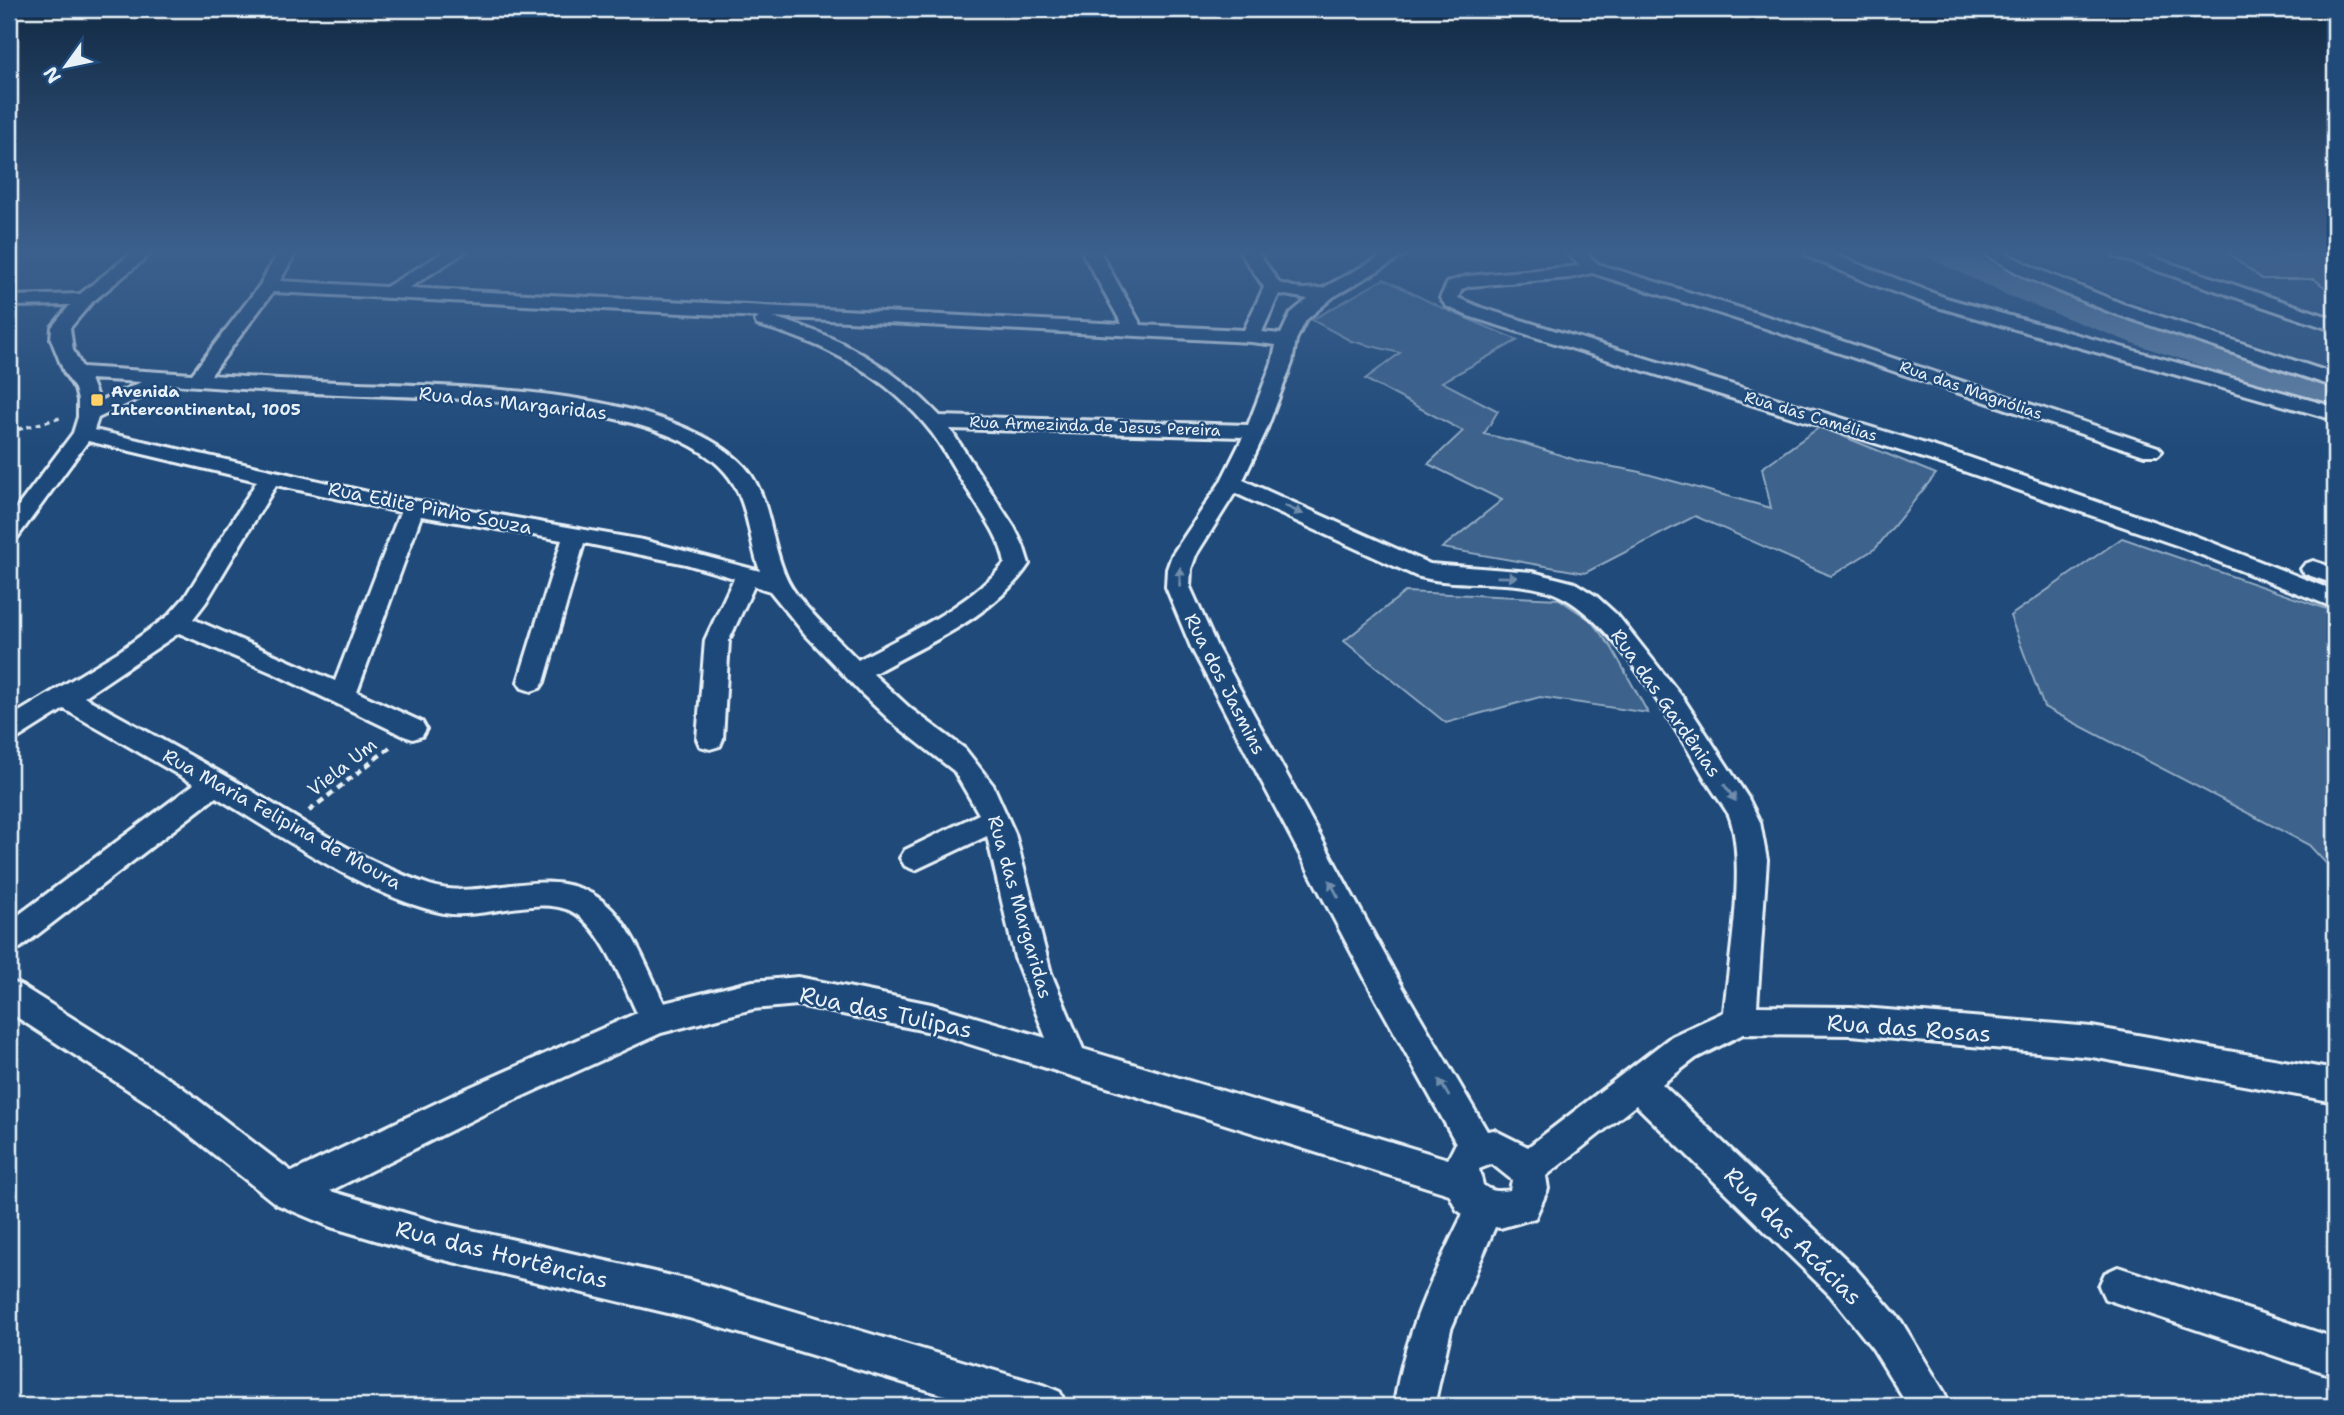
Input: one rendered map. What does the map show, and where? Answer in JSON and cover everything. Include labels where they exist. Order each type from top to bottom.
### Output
[{"type":"street","points":[[9,533],[87,420],[78,379],[62,350],[61,327],[67,318]]},
{"type":"street","points":[[198,379],[244,318]]},
{"type":"street","points":[[752,318],[785,325],[842,349],[887,377],[934,422],[1006,532],[1016,554],[1017,564],[996,588],[856,672]]},
{"type":"street","points":[[909,318],[1251,335],[1287,340]]},
{"type":"street","points":[[1128,318],[1135,330]]},
{"type":"street","points":[[1251,335],[1259,318]]},
{"type":"street","name":"Rua dos Jasmins","points":[[1298,318],[1287,340],[1282,363],[1256,431],[1231,483],[1184,555],[1178,569],[1178,587],[1204,647],[1388,991],[1478,1147]]},
{"type":"street","name":"Rua das Camélias","points":[[1494,318],[2041,489],[2187,541],[2335,600]]},
{"type":"street","name":"Rua das Magnólias","points":[[1753,318],[2151,451]]},
{"type":"street","points":[[1996,318],[2335,414]]},
{"type":"street","points":[[2152,318],[2335,381]]},
{"type":"street","points":[[2314,318],[2335,325]]},
{"type":"street","name":"Rua das Margaridas","points":[[78,379],[124,375],[587,406],[640,418],[680,432],[706,445],[730,464],[746,484],[760,519],[776,585],[856,672],[900,715],[958,757],[972,775],[996,819],[1006,848],[1027,945],[1040,985],[1071,1059]]},
{"type":"street","name":"Rua das Margaridas","points":[[87,420],[165,379]]},
{"type":"street","name":"Rua Edite Pinho Souza","points":[[87,420],[271,475],[413,508],[575,535],[748,574],[776,585]]},
{"type":"street","name":"Rua Armezinda de Jesus Pereira","points":[[934,422],[1256,431]]},
{"type":"street","points":[[9,731],[130,656],[177,622],[194,602],[271,475]]},
{"type":"street","name":"Rua das Gardênias","points":[[1231,483],[1424,571],[1444,576],[1528,578],[1546,582],[1575,593],[1601,613],[1625,640],[1702,748],[1740,809],[1751,836],[1752,860],[1740,1020]]},
{"type":"street","points":[[344,695],[413,508]]},
{"type":"street","points":[[531,682],[575,535]]},
{"type":"street","points":[[710,739],[717,640],[748,574]]},
{"type":"street","points":[[177,622],[344,695],[413,729]]},
{"type":"street","name":"Rua Maria Felipina de Moura","points":[[62,696],[370,871],[436,899],[468,902],[542,897],[580,901],[608,928],[656,1020]]},
{"type":"street","points":[[9,939],[214,782]]},
{"type":"street","points":[[915,858],[996,819]]},
{"type":"street","name":"Rua das Tulipas","points":[[289,1192],[478,1100],[656,1020],[753,995],[798,991],[931,1018],[1071,1059],[1473,1194]]},
{"type":"street","name":"Rua das Hortências","points":[[9,995],[168,1097],[289,1192],[331,1209],[436,1240],[689,1299],[1046,1406]]},
{"type":"street","name":"Rua das Rosas","points":[[1526,1170],[1684,1047],[1740,1020],[1851,1021],[2092,1042],[2335,1086]]},
{"type":"street","name":"Rua das Acácias","points":[[1636,1082],[1843,1282],[1899,1353],[1930,1406]]},
{"type":"street","points":[[1414,1406],[1418,1371],[1473,1194],[1464,1160],[1478,1147],[1501,1150],[1526,1170],[1530,1189],[1522,1205],[1505,1212],[1473,1194]]},
{"type":"street","points":[[2118,1286],[2335,1357]]},
{"type":"path","points":[[9,432],[87,420]]},
{"type":"path","name":"Viela Um","points":[[289,827],[413,729]]},
{"type":"shaded area","points":[[1466,318],[1518,340],[1442,382],[1498,411],[1484,434],[1579,461],[1636,471],[1771,508],[1762,468],[1820,427],[1936,474],[1876,548],[1831,576],[1695,516],[1585,573],[1442,548],[1502,500],[1428,464],[1463,431],[1365,379],[1400,353],[1351,341],[1312,320]]},
{"type":"shaded area","points":[[2180,318],[2335,318],[2335,371]]},
{"type":"shaded area","points":[[2122,538],[2335,612],[2335,873],[2309,845],[2044,707],[2010,616]]},
{"type":"shaded area","points":[[1405,592],[1559,599],[1590,620],[1612,648],[1648,713],[1540,697],[1446,723],[1344,641]]},
{"type":"waterway","points":[[2097,318],[2335,399]]},
{"type":"place","name":"Avenida Intercontinental, 1005","points":[[97,400]]}]
